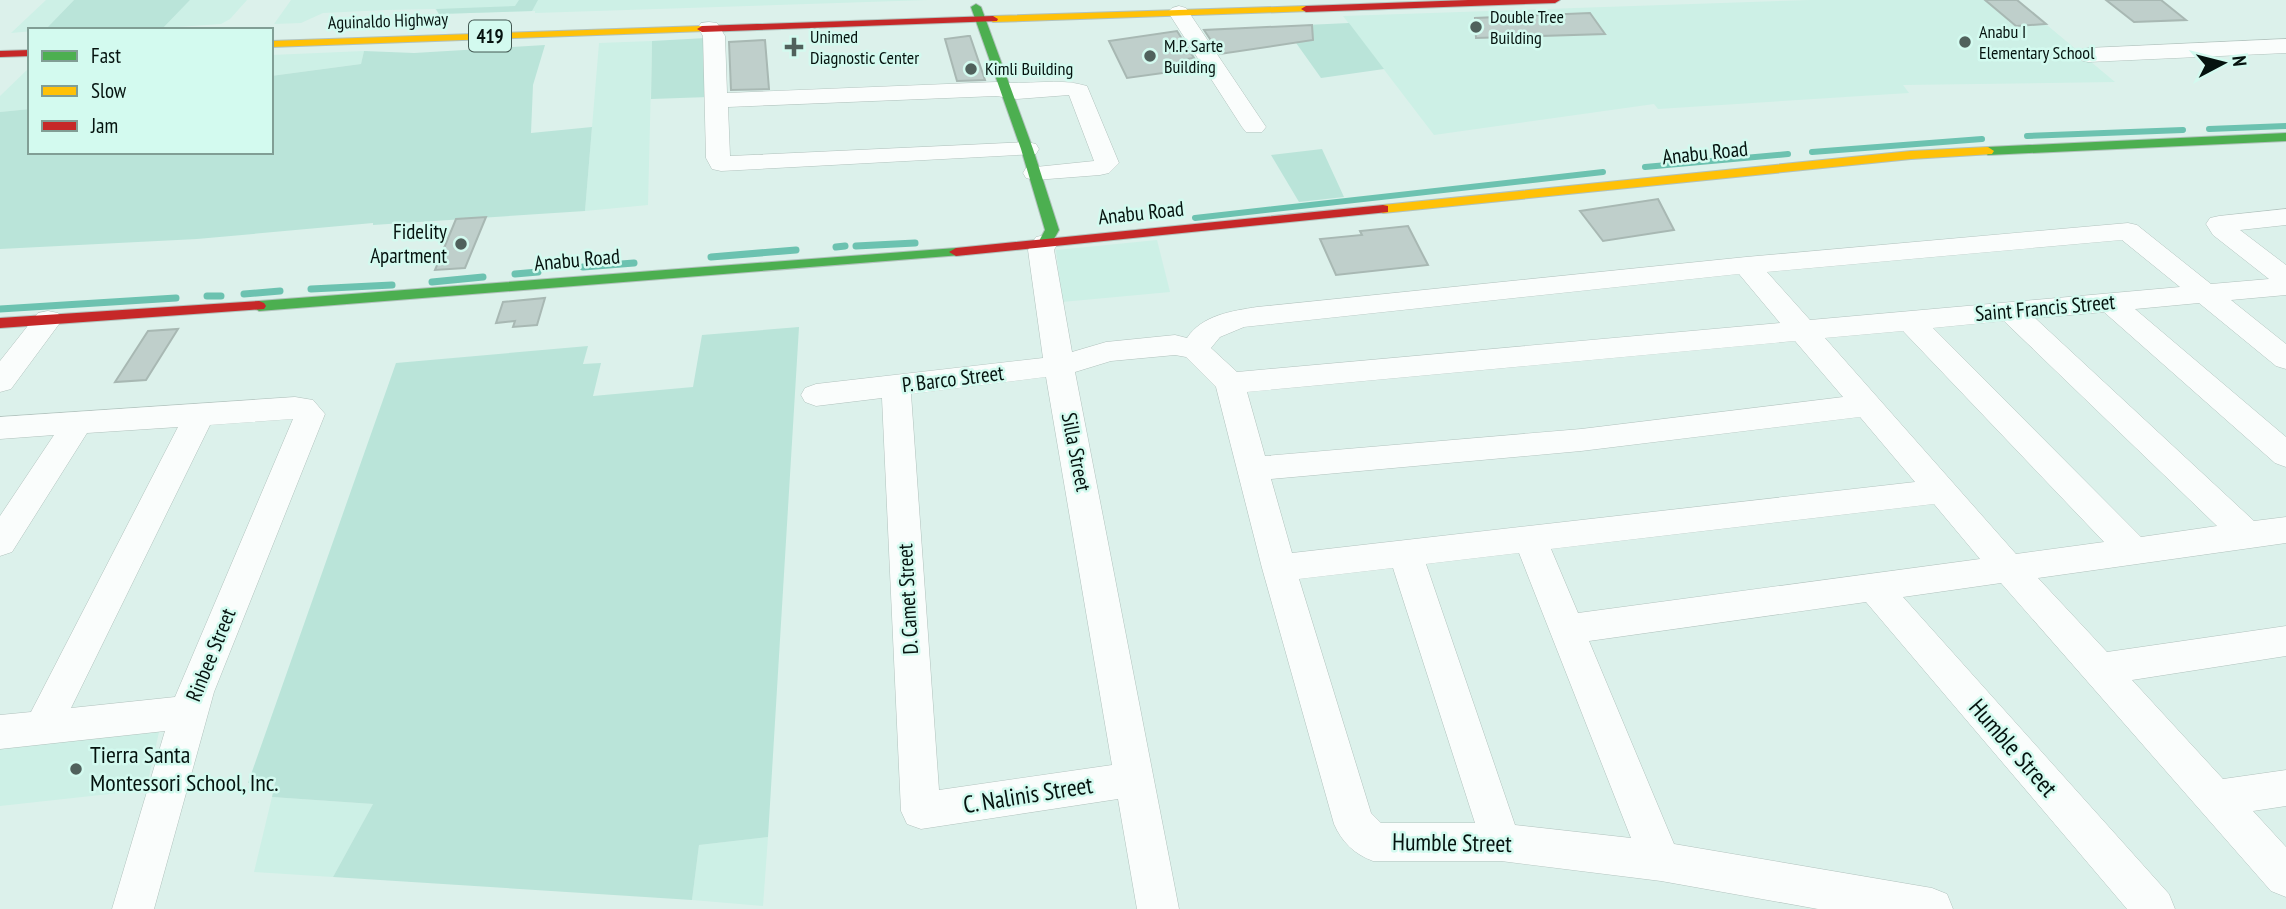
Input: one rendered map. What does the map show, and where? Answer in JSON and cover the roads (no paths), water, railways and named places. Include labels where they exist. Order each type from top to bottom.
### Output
[{"type":"main road","name":"Aguinaldo Highway","points":[[273,44],[709,28],[1155,0]]},
{"type":"main road","name":"Aguinaldo Highway","points":[[273,31],[979,13],[1180,12],[1555,0]]},
{"type":"main road","name":"Silla Street","points":[[979,13],[1027,149],[1052,230],[1045,243]]},
{"type":"main road","points":[[0,41],[28,40]]},
{"type":"main road","points":[[0,54],[28,52]]},
{"type":"main road","name":"Anabu Road","points":[[0,323],[394,297],[1045,243],[1885,157],[2286,137]]},
{"type":"street","points":[[1180,12],[1254,127]]},
{"type":"street","points":[[709,28],[714,36],[718,158],[721,164],[1027,149]]},
{"type":"street","points":[[2088,55],[2286,46]]},
{"type":"street","points":[[717,100],[1075,89],[1081,93],[1107,163],[1095,169],[1035,173]]},
{"type":"street","points":[[2286,217],[2219,224],[2221,229],[2286,278]]},
{"type":"street","points":[[1230,383],[1196,350],[1207,332],[1231,321],[1374,303],[1746,265],[2128,231],[2286,359]]},
{"type":"street","name":"Silla Street","points":[[1045,243],[1041,250],[1074,362],[1158,909]]},
{"type":"street","points":[[1746,265],[2007,567],[2286,877]]},
{"type":"street","name":"Saint Francis Street","points":[[1230,383],[2286,286]]},
{"type":"street","points":[[2110,302],[2286,455]]},
{"type":"street","points":[[2011,312],[2246,535]]},
{"type":"street","points":[[0,382],[48,320]]},
{"type":"street","points":[[1910,321],[2133,550]]},
{"type":"street","name":"P. Barco Street","points":[[817,395],[1074,362],[1108,365],[1179,357],[1196,350]]},
{"type":"street","name":"Humble Street","points":[[1230,383],[1279,568],[1354,824],[1373,842],[1501,842],[1661,861],[1932,909]]},
{"type":"street","name":"D. Camet Street","points":[[896,386],[920,811]]},
{"type":"street","points":[[1252,469],[1581,440],[1868,405]]},
{"type":"street","name":"Rinbee Street","points":[[133,909],[188,712],[309,419],[307,410],[302,408],[200,414]]},
{"type":"street","points":[[0,428],[200,414]]},
{"type":"street","points":[[42,728],[200,414]]},
{"type":"street","points":[[0,542],[78,423]]},
{"type":"street","points":[[1279,568],[1942,491]]},
{"type":"street","points":[[1568,629],[2286,530]]},
{"type":"street","points":[[1530,539],[1661,861]]},
{"type":"street","points":[[1405,552],[1501,842]]},
{"type":"street","name":"Humble Street","points":[[1873,586],[2154,909]]},
{"type":"street","points":[[2099,669],[2286,640]]},
{"type":"street","points":[[0,732],[188,712]]},
{"type":"street","name":"C. Nalinis Street","points":[[920,811],[1136,779]]},
{"type":"street","points":[[2215,798],[2286,788]]},
{"type":"waterway","points":[[2209,129],[2286,126]]},
{"type":"waterway","points":[[2027,136],[2183,130]]},
{"type":"waterway","points":[[1812,152],[1982,139]]},
{"type":"waterway","points":[[1645,167],[1788,154]]},
{"type":"waterway","points":[[1195,218],[1603,172]]},
{"type":"waterway","points":[[856,246],[915,243]]},
{"type":"waterway","points":[[836,247],[845,246]]},
{"type":"waterway","points":[[711,257],[796,250]]},
{"type":"waterway","points":[[583,267],[634,263]]},
{"type":"waterway","points":[[515,274],[538,272]]},
{"type":"waterway","points":[[432,282],[483,277]]},
{"type":"waterway","points":[[311,289],[392,285]]},
{"type":"waterway","points":[[244,294],[280,291]]},
{"type":"waterway","points":[[207,296],[221,296]]},
{"type":"waterway","points":[[0,309],[176,298]]},
{"type":"place","name":"Double Tree Building","points":[[1476,27]]},
{"type":"place","name":"Anabu I Elementary School","points":[[1965,42]]},
{"type":"place","name":"Unimed Diagnostic Center","points":[[794,47]]},
{"type":"place","name":"M.P. Sarte Building","points":[[1150,56]]},
{"type":"place","name":"Kimli Building","points":[[971,69]]},
{"type":"place","name":"Fidelity Apartment","points":[[461,244]]},
{"type":"place","name":"Tierra Santa Montessori School, Inc.","points":[[76,769]]}]
